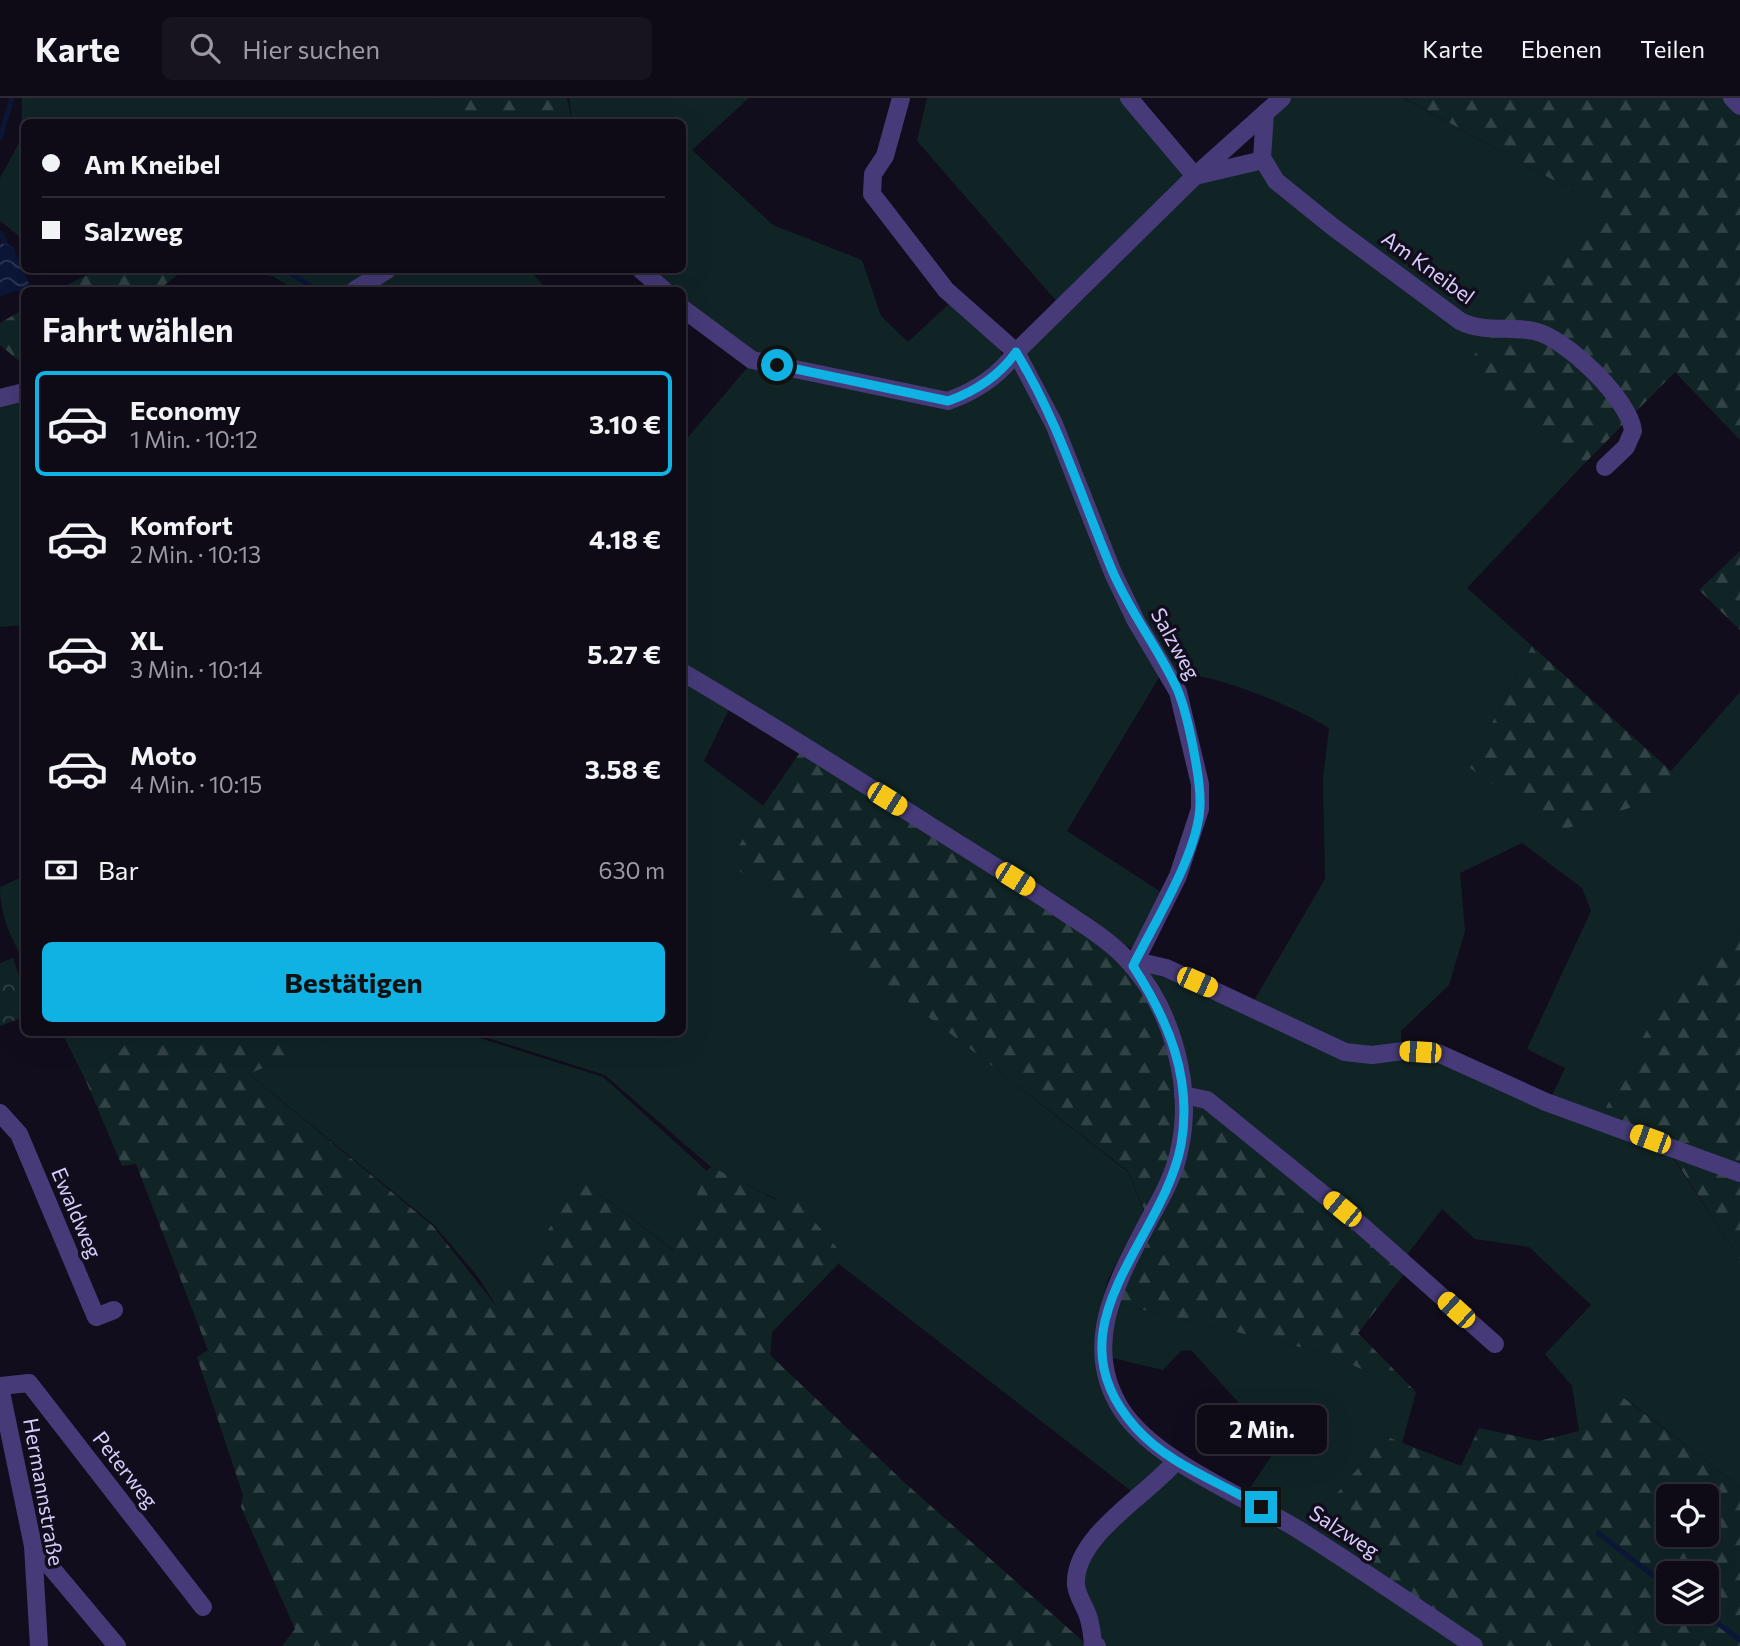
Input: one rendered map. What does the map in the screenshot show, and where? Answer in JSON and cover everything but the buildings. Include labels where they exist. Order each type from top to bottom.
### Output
[{"type":"street","points":[[901,98],[884,156],[873,174],[872,194],[946,290],[1016,352]]},
{"type":"street","points":[[1129,98],[1195,176]]},
{"type":"street","points":[[686,310],[752,359],[948,401],[970,393],[1004,369],[1016,352],[1195,176],[1282,98]]},
{"type":"street","points":[[1732,98],[1740,106]]},
{"type":"street","points":[[1195,176],[1263,160],[1265,113]]},
{"type":"street","name":"Am Kneibel","points":[[1263,160],[1276,181],[1460,321],[1487,328],[1532,331],[1563,344],[1619,400],[1632,422],[1631,440],[1605,467]]},
{"type":"street","points":[[360,287],[382,273]]},
{"type":"street","points":[[644,273],[660,287]]},
{"type":"street","name":"Salzweg","points":[[1016,352],[1054,424],[1113,573],[1136,621],[1178,692],[1200,784],[1200,809],[1178,876],[1133,966]]},
{"type":"street","points":[[0,398],[21,393]]},
{"type":"street","name":"Salzweg","points":[[686,674],[1035,892],[1099,935],[1133,966],[1166,1024],[1183,1095],[1181,1144],[1174,1171],[1121,1273],[1104,1321],[1101,1338],[1105,1371],[1120,1408],[1153,1445],[1176,1461],[1298,1529],[1474,1646]]},
{"type":"street","points":[[1133,966],[1149,964],[1166,968],[1345,1052],[1372,1055],[1403,1051],[1438,1054],[1546,1102],[1740,1173]]},
{"type":"street","points":[[1183,1095],[1208,1100],[1361,1225],[1495,1344]]},
{"type":"street","name":"Ewaldweg","points":[[0,1113],[19,1134],[96,1317],[114,1310]]},
{"type":"street","name":"Peterweg","points":[[0,1387],[29,1383],[203,1608]]},
{"type":"street","name":"Hermannstraße","points":[[0,1387],[21,1477],[33,1546],[39,1646]]},
{"type":"street","points":[[1097,1646],[1093,1643],[1089,1617],[1076,1588],[1078,1568],[1086,1552],[1111,1520],[1160,1480],[1176,1461]]},
{"type":"street","points":[[33,1546],[117,1646]]},
{"type":"green space","points":[[22,98],[436,98],[459,119],[21,119]]},
{"type":"green space","points":[[436,98],[567,98],[571,119],[459,119]]},
{"type":"green space","points":[[569,98],[749,98],[692,150],[773,225],[862,260],[881,316],[908,342],[950,303],[1001,350],[1002,362],[991,371],[944,395],[751,352],[686,301],[686,287],[670,287],[654,273],[686,273],[686,119],[572,119]]},
{"type":"green space","points":[[927,98],[1124,98],[1187,178],[1059,304],[917,141]]},
{"type":"green space","points":[[1284,98],[1403,98],[1602,207],[1583,465],[1467,588],[1532,646],[1469,767],[1681,780],[1671,771],[1740,692],[1740,930],[1706,964],[1669,988],[1601,1119],[1550,1100],[1565,1068],[1527,1049],[1591,911],[1582,888],[1522,843],[1460,873],[1465,931],[1449,985],[1401,1031],[1401,1049],[1359,1052],[1252,1004],[1325,879],[1323,778],[1329,728],[1293,709],[1223,682],[1179,673],[1161,674],[1067,831],[1164,894],[1138,948],[1132,949],[980,848],[686,666],[686,439],[747,368],[758,367],[949,406],[1033,345],[1203,177],[1267,165],[1265,130]]},
{"type":"green space","points":[[1404,98],[1727,98],[1740,111],[1740,440],[1675,372],[1583,465],[1464,367],[1602,207]]},
{"type":"green space","points":[[21,139],[21,238],[0,221],[0,178]]},
{"type":"green space","points":[[91,273],[180,273],[162,287],[63,287]]},
{"type":"green space","points":[[258,273],[376,273],[355,287],[290,287],[274,277]]},
{"type":"green space","points":[[388,273],[533,273],[544,287],[366,287]]},
{"type":"green space","points":[[21,311],[21,362],[0,345],[0,323]]},
{"type":"green space","points":[[21,399],[21,625],[0,627],[0,405]]},
{"type":"green space","points":[[1740,551],[1740,630],[1699,590]]},
{"type":"green space","points":[[1532,646],[1681,780],[1666,796],[1556,832],[1469,767]]},
{"type":"green space","points":[[686,679],[730,707],[704,761],[765,807],[756,816],[730,862],[1128,1172],[1144,1211],[1108,1279],[1098,1319],[1096,1353],[1155,1456],[1168,1466],[1135,1494],[839,1264],[844,1257],[792,1203],[774,1198],[712,1168],[605,1075],[482,1036],[686,1036]]},
{"type":"green space","points":[[801,751],[1134,967],[1167,1041],[1176,1097],[1205,1100],[1408,1269],[1358,1333],[1416,1392],[1321,1352],[1114,1303],[1151,1226],[1128,1171],[729,863],[756,816]]},
{"type":"green space","points":[[21,877],[21,956],[4,917],[0,887]]},
{"type":"green space","points":[[1740,930],[1740,1161],[1734,1173],[1740,1175],[1740,1259],[1667,1148],[1600,1119],[1669,988],[1706,964]]},
{"type":"green space","points":[[13,958],[21,982],[21,1018],[0,1026],[0,963]]},
{"type":"green space","points":[[1144,969],[1331,1050],[1438,1057],[1666,1148],[1740,1259],[1740,1487],[1625,1398],[1579,1431],[1572,1386],[1545,1354],[1591,1305],[1529,1247],[1475,1239],[1442,1209],[1403,1260],[1184,1080]]},
{"type":"green space","points":[[64,1036],[135,1036],[86,1081]]},
{"type":"green space","points":[[135,1036],[336,1036],[249,1074],[433,1226],[497,1307],[581,1180],[674,1251],[707,1170],[712,1167],[774,1199],[794,1198],[845,1257],[772,1332],[770,1355],[904,1482],[1088,1646],[282,1646],[295,1629],[241,1507],[243,1495],[197,1357],[208,1350],[136,1164],[122,1166],[86,1081]]},
{"type":"green space","points":[[336,1036],[473,1036],[603,1077],[707,1171],[675,1251],[581,1180],[497,1307],[478,1277],[434,1225],[248,1073]]},
{"type":"green space","points":[[1114,1303],[1321,1352],[1416,1392],[1402,1443],[1308,1529],[1248,1491],[1278,1446],[1191,1350],[1181,1351],[1163,1370],[1108,1357]]},
{"type":"green space","points":[[1624,1398],[1740,1487],[1740,1646],[1476,1646],[1308,1528],[1385,1436],[1461,1466],[1479,1428],[1539,1441],[1579,1431]]},
{"type":"green space","points":[[1179,1469],[1358,1575],[1458,1646],[1101,1646],[1080,1587],[1092,1549]]},
{"type":"water","points":[[5,242],[13,247],[21,265],[21,273],[24,273],[31,287],[21,287],[21,292],[16,291],[0,296],[0,243]]},
{"type":"waterway","points":[[0,138],[12,98]]},
{"type":"waterway","points":[[0,233],[5,242]]},
{"type":"waterway","points":[[290,273],[312,287]]},
{"type":"waterway","points":[[1598,1533],[1656,1578]]},
{"type":"waterway","points":[[1719,1624],[1740,1640]]},
{"type":"route","points":[[777,365],[948,401],[970,393],[1004,369],[1016,352],[1030,374],[1054,424],[1113,573],[1136,621],[1178,692],[1200,784],[1200,809],[1195,831],[1178,876],[1133,966],[1159,1007],[1172,1041],[1183,1095],[1181,1144],[1174,1171],[1121,1273],[1104,1321],[1102,1353],[1105,1371],[1120,1408],[1153,1445],[1176,1461],[1261,1507]]}]
